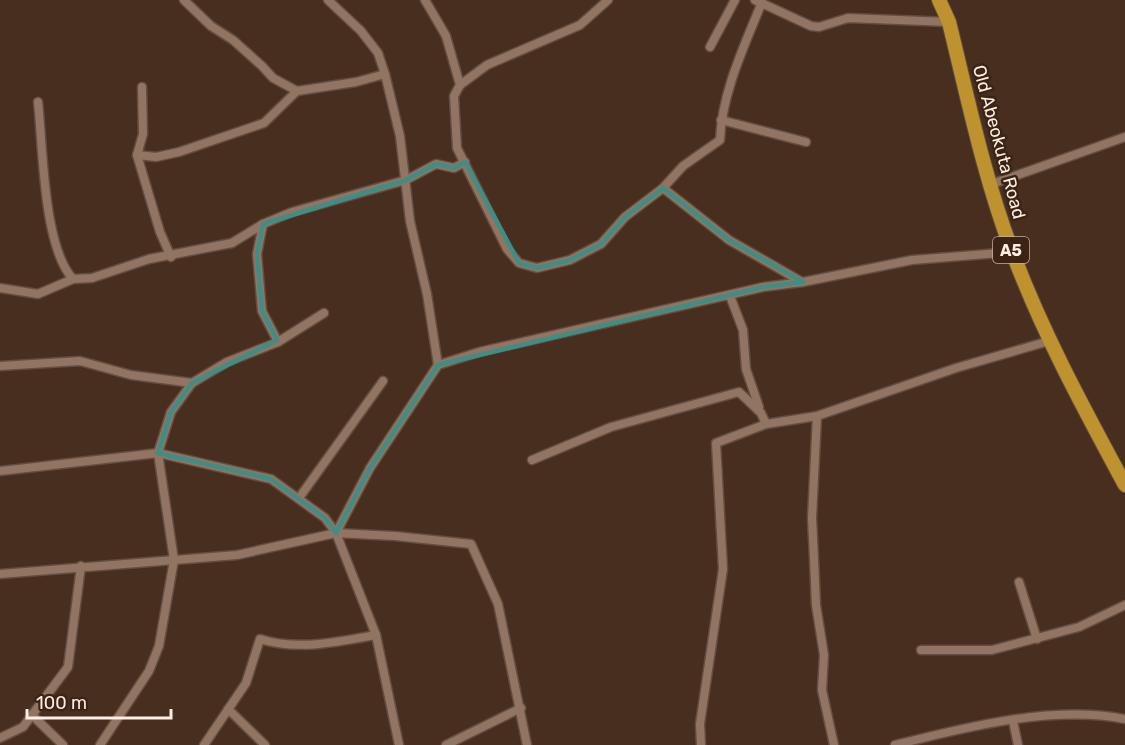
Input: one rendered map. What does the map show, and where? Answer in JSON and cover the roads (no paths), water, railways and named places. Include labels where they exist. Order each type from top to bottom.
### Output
[{"type":"highway","name":"Old Abeokuta Road","points":[[939,0],[949,22],[989,185],[1012,252],[1049,341],[1125,485]]},
{"type":"street","points":[[184,0],[211,26],[233,40],[273,78],[297,91]]},
{"type":"street","points":[[328,0],[361,31],[378,53],[385,74],[400,136],[410,221],[427,294],[438,365]]},
{"type":"street","points":[[425,0],[446,36],[460,85]]},
{"type":"street","points":[[608,0],[580,25],[487,64],[460,85],[454,96],[457,148],[507,249],[519,264],[537,268],[570,260],[601,244],[625,217],[663,188],[683,166],[720,141],[721,120],[728,92],[759,1],[811,26],[819,27],[849,18],[949,22]]},
{"type":"street","points":[[710,47],[735,0]]},
{"type":"street","points":[[137,154],[156,157],[179,152],[264,123],[297,91],[356,82],[385,74]]},
{"type":"street","points":[[142,87],[143,134],[137,154],[147,191],[171,257]]},
{"type":"street","points":[[38,102],[44,192],[61,259],[73,279]]},
{"type":"street","points":[[721,120],[806,142]]},
{"type":"street","points":[[989,185],[1125,137]]},
{"type":"street","points":[[0,288],[38,294],[73,279],[92,278],[149,260],[232,243],[263,224],[292,212],[406,180],[436,164],[454,168],[465,162]]},
{"type":"street","points":[[663,188],[729,240],[803,282]]},
{"type":"street","points":[[263,224],[257,254],[262,311],[278,342]]},
{"type":"street","points":[[336,533],[370,468],[438,365],[479,352],[763,287],[803,282],[912,260],[1012,252]]},
{"type":"street","points":[[730,296],[743,330],[746,369],[766,424]]},
{"type":"street","points":[[100,745],[149,671],[159,646],[174,560],[158,453],[171,412],[192,383],[227,362],[278,342],[324,313]]},
{"type":"street","points":[[701,745],[700,724],[723,569],[716,443],[766,424],[817,416],[956,368],[1049,341]]},
{"type":"street","points":[[0,366],[80,361],[130,375],[192,383]]},
{"type":"street","points":[[299,498],[383,381]]},
{"type":"street","points":[[532,460],[611,427],[739,392],[761,413]]},
{"type":"street","points":[[817,416],[812,518],[816,604],[824,655],[822,690],[834,745]]},
{"type":"street","points":[[0,471],[158,453],[272,479],[325,518],[336,533],[376,635],[399,745]]},
{"type":"street","points":[[0,574],[237,555],[336,533],[395,536],[471,544],[498,604],[527,745]]},
{"type":"street","points":[[0,738],[24,727],[68,667],[81,566]]},
{"type":"street","points":[[1019,582],[1037,639]]},
{"type":"street","points":[[921,650],[992,650],[1079,627],[1125,605]]},
{"type":"street","points":[[204,745],[246,683],[260,639],[276,644],[323,645],[376,635]]},
{"type":"street","points":[[446,745],[521,708]]},
{"type":"street","points":[[228,709],[265,745]]},
{"type":"street","points":[[895,745],[954,730],[1013,721],[1096,713],[1125,719]]},
{"type":"street","points":[[33,716],[63,745]]},
{"type":"street","points":[[1013,721],[1018,745]]}]
